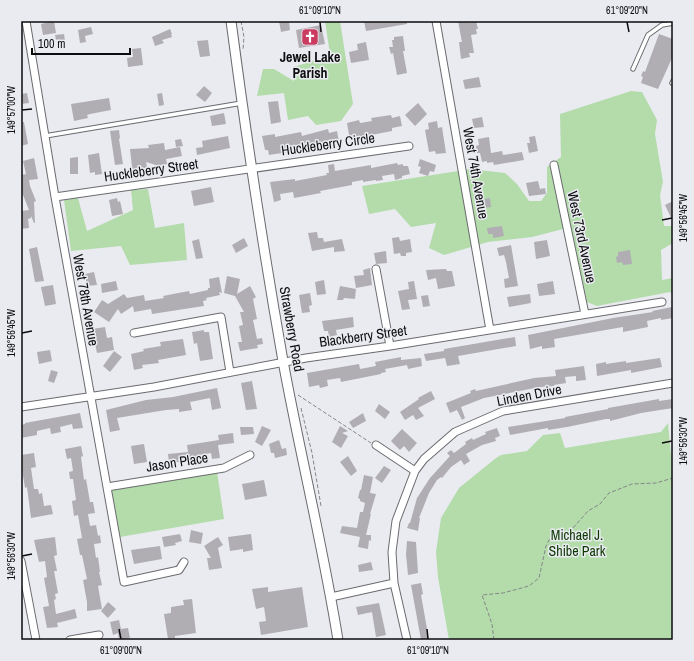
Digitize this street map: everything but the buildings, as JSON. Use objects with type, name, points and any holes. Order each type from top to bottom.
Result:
[{"type":"street","name":"West 78th Avenue","points":[[26,21],[44,136],[124,582],[179,570],[184,562]]},
{"type":"street","name":"Strawberry Road","points":[[231,21],[251,168],[283,362],[331,597],[338,640]]},
{"type":"street","name":"West 74th Avenue","points":[[436,21],[490,330]]},
{"type":"street","name":"Huckleberry Circle","points":[[251,168],[409,146]]},
{"type":"street","name":"West 73rd Avenue","points":[[554,165],[585,314]]},
{"type":"street","name":"Huckleberry Street","points":[[55,197],[251,168]]},
{"type":"street","points":[[376,269],[390,346]]},
{"type":"street","name":"Blackberry Street","points":[[21,407],[154,387],[283,362],[662,302]]},
{"type":"street","points":[[134,333],[221,317],[230,372]]},
{"type":"street","name":"Linden Drive","points":[[406,640],[394,583],[392,552],[396,521],[415,471],[424,459],[455,432],[503,411],[673,383]]},
{"type":"street","points":[[376,445],[415,471]]},
{"type":"street","name":"Jason Place","points":[[106,487],[224,468],[250,455]]},
{"type":"street","points":[[21,561],[36,640]]},
{"type":"street","points":[[331,597],[394,583]]},
{"type":"street","points":[[70,640],[99,635]]},
{"type":"lane","points":[[633,70],[648,35],[662,25],[673,23]]},
{"type":"lane","points":[[44,136],[242,103]]},
{"type":"path","points":[[241,21],[244,37],[243,53]]},
{"type":"path","points":[[282,306],[285,325]]},
{"type":"path","points":[[297,394],[364,439],[376,445]]},
{"type":"path","points":[[299,402],[312,454],[321,506]]},
{"type":"path","points":[[494,640],[492,624],[482,595],[503,593],[529,586],[539,578],[546,546],[549,540],[573,528],[588,512],[600,504],[609,493],[632,484],[656,483],[673,478]]},
{"type":"green space","points":[[325,21],[340,21],[353,104],[341,121],[316,125],[308,116],[288,120],[284,93],[257,96],[263,69],[274,69],[294,81],[293,67],[326,57],[330,54]]},
{"type":"green space","points":[[631,91],[642,92],[657,120],[655,134],[663,182],[660,195],[664,226],[673,226],[673,243],[661,250],[662,280],[673,278],[673,294],[670,292],[597,306],[587,302],[572,231],[563,229],[532,237],[488,242],[444,255],[429,248],[436,223],[411,227],[395,209],[369,214],[362,186],[471,169],[505,173],[517,184],[529,201],[541,201],[547,193],[547,167],[561,157],[560,114]]},
{"type":"green space","points":[[148,189],[155,228],[184,223],[187,260],[130,265],[121,246],[71,251],[64,200],[78,198],[87,231],[133,210],[131,190]]},
{"type":"green space","name":"Michael J. Shibe Park","points":[[668,423],[671,455],[673,456],[673,640],[449,640],[438,577],[436,552],[441,518],[459,488],[496,458],[501,455],[527,451],[543,435],[560,433],[565,448],[661,432]]},
{"type":"green space","points":[[217,471],[224,519],[120,537],[111,489]]},
{"type":"place","name":"Jewel Lake Parish","points":[[310,37]]}]
